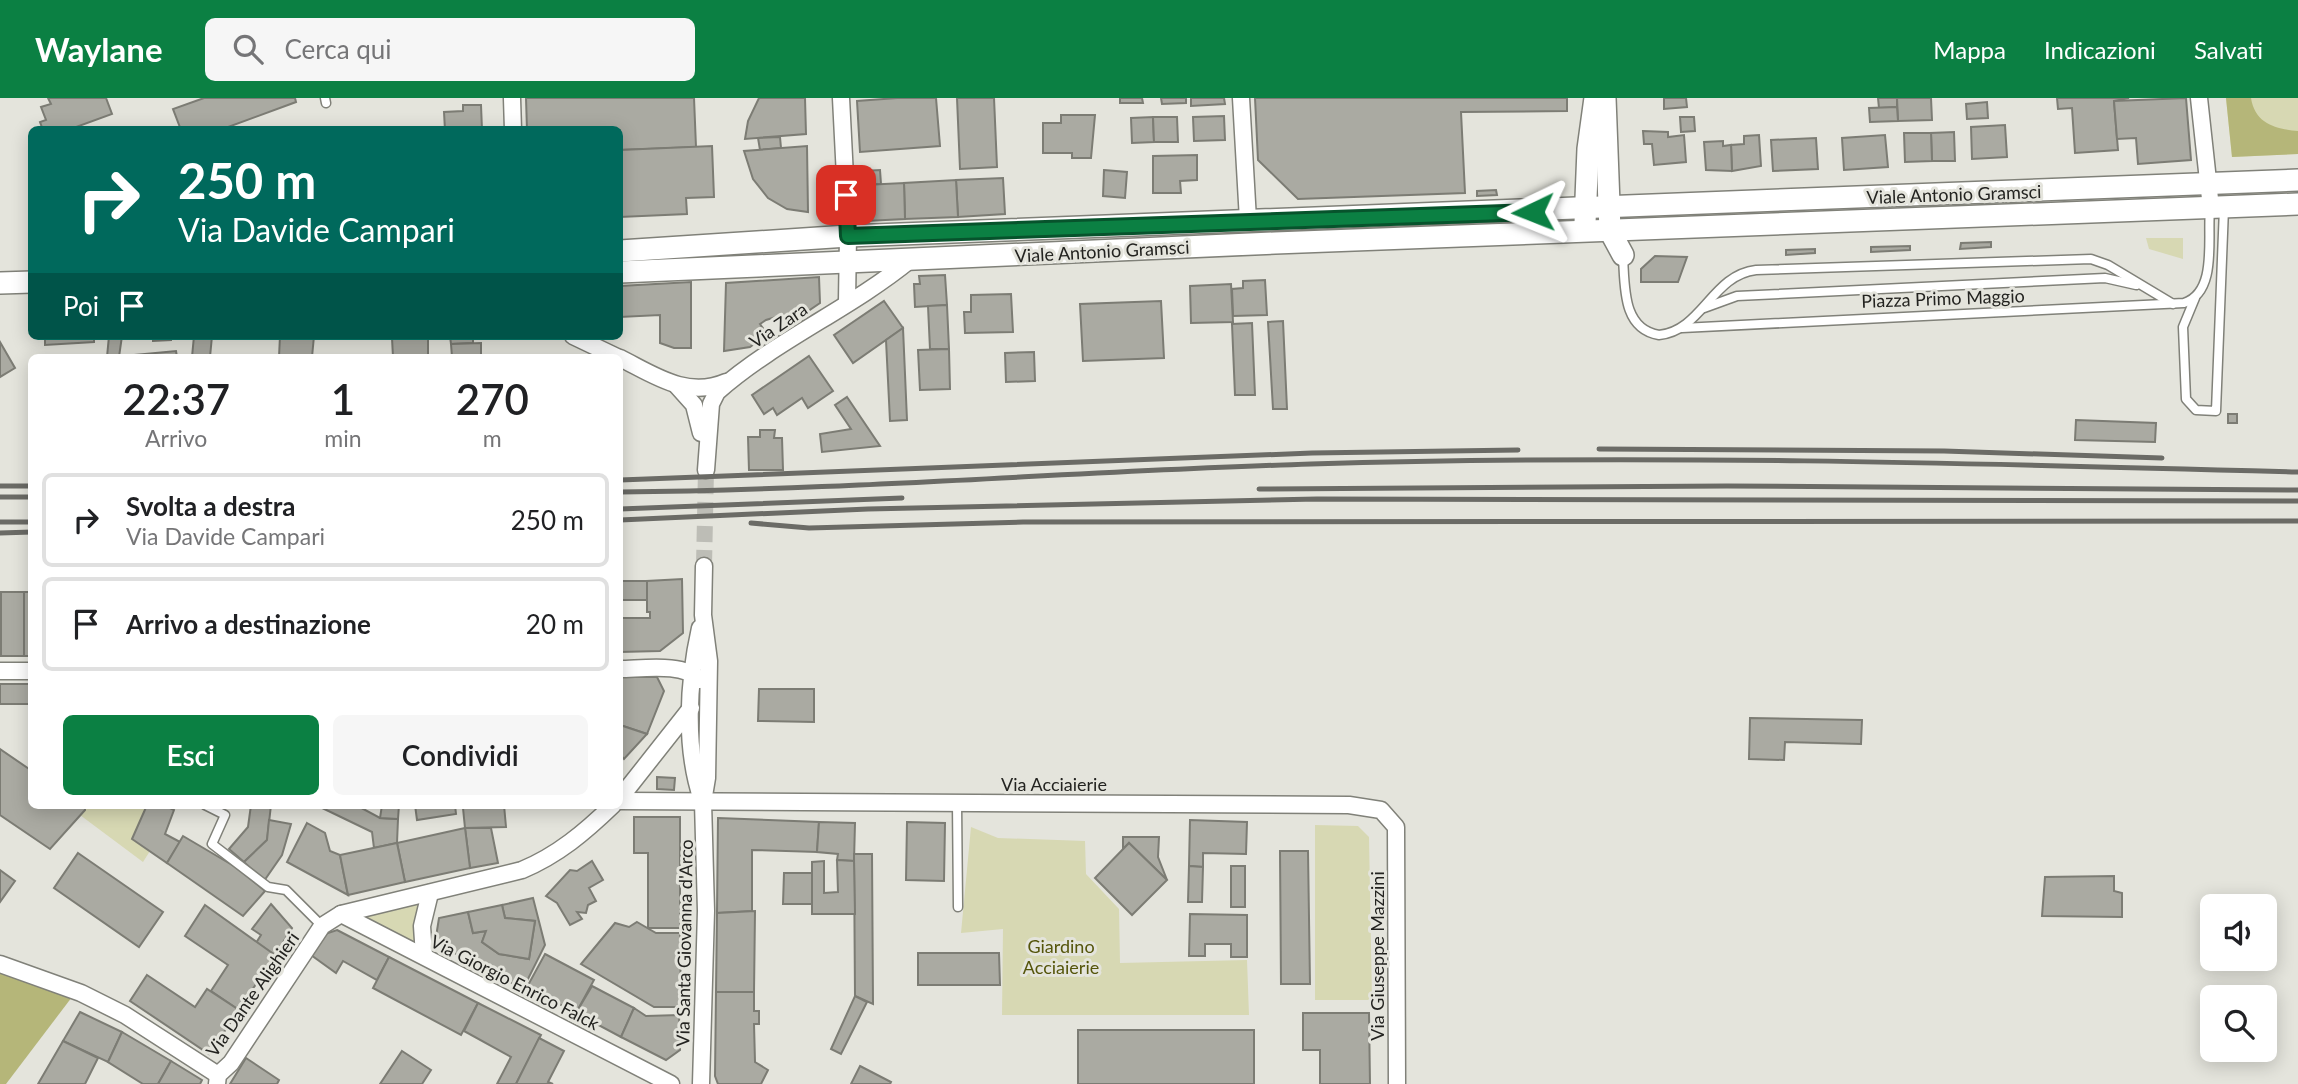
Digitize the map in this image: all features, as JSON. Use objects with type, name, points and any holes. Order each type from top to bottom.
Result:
[{"type":"main road","points":[[1585,232],[1589,136],[1595,98]]},
{"type":"main road","points":[[1605,98],[1610,231],[1623,255]]},
{"type":"main road","name":"Viale Antonio Gramsci","points":[[623,251],[848,236],[1585,210],[2298,180]]},
{"type":"main road","name":"Viale Antonio Gramsci","points":[[623,272],[2298,204]]},
{"type":"main road","points":[[1623,255],[1625,238],[1642,230]]},
{"type":"main road","points":[[0,283],[28,282]]},
{"type":"street","points":[[513,98],[513,126]]},
{"type":"street","points":[[841,98],[849,262],[847,302]]},
{"type":"street","points":[[1241,98],[1248,220]]},
{"type":"street","points":[[2199,98],[2208,183],[2217,208]]},
{"type":"street","name":"Via Zara","points":[[731,380],[847,302],[888,278],[910,260]]},
{"type":"street","points":[[581,340],[610,354]]},
{"type":"street","points":[[623,360],[677,386],[709,389],[731,380]]},
{"type":"street","points":[[706,470],[711,404],[717,392],[731,380]]},
{"type":"street","points":[[677,386],[695,405],[706,449]]},
{"type":"street","points":[[703,802],[709,731],[709,662],[703,615],[704,566]]},
{"type":"street","points":[[703,615],[692,673],[691,708],[693,765],[703,802]]},
{"type":"street","points":[[623,669],[692,673],[702,685],[700,719],[709,731]]},
{"type":"street","points":[[0,671],[28,671]]},
{"type":"street","points":[[623,796],[691,708]]},
{"type":"street","name":"Via Acciaierie","points":[[623,800],[1365,805],[1381,810],[1396,827]]},
{"type":"street","name":"Via Santa Giovanna d'Arco","points":[[701,1084],[706,911],[703,802]]},
{"type":"street","name":"Via Dante Alighieri","points":[[217,1079],[231,1063],[322,926],[341,914],[522,870],[544,861],[584,833],[609,809]]},
{"type":"street","name":"Via Giuseppe Mazzini","points":[[1396,827],[1397,1084]]},
{"type":"street","points":[[424,956],[422,926],[430,893]]},
{"type":"street","name":"Via Giorgio Enrico Falck","points":[[341,914],[671,1084]]},
{"type":"street","points":[[0,964],[81,993],[125,1015],[217,1079]]},
{"type":"lane","points":[[2217,208],[2216,411],[2196,410],[2186,398],[2183,327],[2208,267],[2217,208]]},
{"type":"lane","name":"Piazza Primo Maggio","points":[[1623,255],[1626,304],[1635,321],[1655,334],[1679,328],[1775,321],[2173,304]]},
{"type":"lane","name":"Piazza Primo Maggio","points":[[1679,328],[1729,279],[1743,272],[1756,270],[2085,259],[2103,262],[2173,304]]},
{"type":"lane","name":"Piazza Primo Maggio","points":[[1698,311],[1737,296],[2105,278],[2142,287]]},
{"type":"lane","points":[[2173,304],[2187,302],[2197,295]]},
{"type":"lane","points":[[957,803],[958,907]]},
{"type":"lane","name":"Via Dante Alighieri","points":[[213,809],[225,815],[212,844],[268,887],[286,890],[322,926]]},
{"type":"green space","points":[[2226,98],[2298,98],[2298,154],[2232,157]]},
{"type":"green space","points":[[2226,98],[2251,98],[2257,114],[2268,124],[2298,131],[2298,154],[2232,157]]},
{"type":"green space","points":[[2146,238],[2183,238],[2183,259],[2149,249]]},
{"type":"green space","points":[[85,809],[145,809],[132,839],[150,851],[143,862],[80,815]]},
{"type":"green space","points":[[1315,825],[1358,826],[1369,837],[1372,1000],[1315,1000]]},
{"type":"green space","name":"Giardino Acciaierie","points":[[971,827],[998,838],[1085,841],[1086,874],[1119,909],[1120,963],[1247,960],[1249,1015],[1002,1015],[1003,929],[961,933]]},
{"type":"green space","points":[[421,902],[416,947],[357,916]]},
{"type":"green space","points":[[0,973],[72,997],[6,1084],[0,1084]]},
{"type":"building","points":[[48,98],[106,98],[112,114],[79,126],[42,126],[40,122],[46,120],[41,107],[51,104]]},
{"type":"building","points":[[204,98],[295,98],[296,102],[231,126],[179,126],[173,109]]},
{"type":"building","points":[[526,98],[694,98],[696,147],[623,150],[623,126],[527,126]]},
{"type":"building","points":[[759,98],[805,98],[806,134],[745,139],[748,121]]},
{"type":"building","points":[[936,98],[940,146],[860,152],[857,101]]},
{"type":"building","points":[[957,98],[994,98],[997,167],[960,169]]},
{"type":"building","points":[[1120,98],[1142,98],[1143,103],[1120,103]]},
{"type":"building","points":[[1161,98],[1186,98],[1186,103],[1162,104]]},
{"type":"building","points":[[1191,98],[1224,98],[1225,104],[1191,106]]},
{"type":"building","points":[[1255,98],[1567,98],[1567,111],[1461,112],[1465,193],[1298,199],[1258,160]]},
{"type":"building","points":[[1664,98],[1686,98],[1687,107],[1664,109]]},
{"type":"building","points":[[1878,98],[1897,98],[1897,107],[1879,108]]},
{"type":"building","points":[[1897,98],[1931,98],[1932,120],[1898,121]]},
{"type":"building","points":[[2057,98],[2129,98],[2114,101],[2118,150],[2075,153],[2072,108],[2058,109]]},
{"type":"building","points":[[2186,98],[2191,160],[2138,164],[2136,138],[2117,139],[2114,101]]},
{"type":"building","points":[[1987,102],[1988,118],[1967,119],[1966,104]]},
{"type":"building","points":[[463,105],[481,105],[482,126],[445,126],[444,112],[463,111]]},
{"type":"building","points":[[1897,107],[1898,121],[1870,122],[1869,108]]},
{"type":"building","points":[[1061,115],[1095,115],[1091,158],[1072,158],[1072,153],[1043,153],[1043,123],[1061,123]]},
{"type":"building","points":[[1224,116],[1225,140],[1194,141],[1193,117]]},
{"type":"building","points":[[1153,117],[1154,142],[1132,143],[1131,118]]},
{"type":"building","points":[[1153,117],[1177,117],[1178,142],[1154,142]]},
{"type":"building","points":[[1680,117],[1694,117],[1695,131],[1681,132]]},
{"type":"building","points":[[2005,125],[2007,157],[1972,159],[1971,127]]},
{"type":"building","points":[[1643,131],[1668,132],[1668,137],[1684,135],[1686,162],[1654,165],[1652,144],[1644,144]]},
{"type":"building","points":[[1954,132],[1955,161],[1932,161],[1931,133]]},
{"type":"building","points":[[1904,133],[1931,133],[1932,161],[1905,162]]},
{"type":"building","points":[[1759,135],[1761,166],[1732,171],[1731,145],[1744,144],[1744,136]]},
{"type":"building","points":[[1885,135],[1888,167],[1844,170],[1842,138]]},
{"type":"building","points":[[780,137],[781,148],[760,150],[758,138]]},
{"type":"building","points":[[1816,138],[1818,169],[1773,171],[1771,140]]},
{"type":"building","points":[[1723,141],[1723,146],[1731,145],[1732,171],[1706,170],[1704,142]]},
{"type":"building","points":[[712,146],[714,197],[686,198],[687,214],[623,217],[623,150]]},
{"type":"building","points":[[807,146],[808,212],[787,209],[768,198],[753,179],[744,151]]},
{"type":"building","points":[[1197,155],[1197,180],[1180,181],[1181,193],[1153,193],[1153,156]]},
{"type":"building","points":[[880,170],[881,184],[864,185],[863,171]]},
{"type":"building","points":[[1104,170],[1127,172],[1125,198],[1103,196]]},
{"type":"building","points":[[1003,178],[1005,214],[958,217],[956,180]]},
{"type":"building","points":[[956,180],[958,217],[905,219],[904,183]]},
{"type":"building","points":[[904,183],[905,219],[866,221],[864,185]]},
{"type":"building","points":[[1496,190],[1497,195],[1477,196],[1477,191]]},
{"type":"building","points":[[1991,242],[1991,247],[1960,249],[1961,243]]},
{"type":"building","points":[[1910,246],[1910,250],[1871,252],[1871,247]]},
{"type":"building","points":[[1815,249],[1815,253],[1786,255],[1786,250]]},
{"type":"building","points":[[1655,256],[1687,257],[1678,282],[1641,282],[1641,269]]},
{"type":"building","points":[[945,275],[947,305],[915,307],[914,284],[920,284],[919,276]]},
{"type":"building","points":[[819,277],[820,303],[789,324],[783,315],[766,320],[760,324],[767,334],[750,347],[724,351],[726,283]]},
{"type":"building","points":[[1265,280],[1267,315],[1233,316],[1232,289],[1243,288],[1243,281]]},
{"type":"building","points":[[691,282],[691,348],[674,348],[660,343],[660,315],[623,317],[623,286]]},
{"type":"building","points":[[1231,284],[1233,322],[1191,323],[1190,286]]},
{"type":"building","points":[[1011,294],[1013,332],[965,333],[964,312],[971,312],[971,295]]},
{"type":"building","points":[[884,301],[903,328],[853,363],[834,335]]},
{"type":"building","points":[[1161,301],[1164,358],[1083,361],[1080,304]]},
{"type":"building","points":[[947,305],[949,349],[930,349],[928,306]]},
{"type":"building","points":[[1283,321],[1287,409],[1273,409],[1268,322]]},
{"type":"building","points":[[1252,323],[1255,395],[1235,395],[1232,324]]},
{"type":"building","points":[[903,328],[907,420],[890,421],[886,340]]},
{"type":"building","points":[[45,340],[94,340],[94,342],[45,345]]},
{"type":"building","points":[[109,340],[121,340],[119,354],[107,354]]},
{"type":"building","points":[[194,340],[212,340],[210,354],[192,354]]},
{"type":"building","points":[[280,340],[314,340],[312,354],[279,354]]},
{"type":"building","points":[[392,340],[428,340],[428,354],[393,354]]},
{"type":"building","points":[[450,340],[473,340],[473,343],[451,344]]},
{"type":"building","points":[[0,342],[15,368],[0,377]]},
{"type":"building","points":[[481,343],[481,354],[452,354],[451,344]]},
{"type":"building","points":[[949,349],[950,389],[920,390],[918,350]]},
{"type":"building","points":[[176,351],[176,354],[145,354]]},
{"type":"building","points":[[1034,352],[1035,381],[1006,382],[1005,353]]},
{"type":"building","points":[[809,356],[833,391],[808,408],[802,398],[777,415],[773,408],[764,414],[752,395]]},
{"type":"building","points":[[847,397],[880,446],[822,452],[820,434],[851,429],[835,405]]},
{"type":"building","points":[[2228,414],[2237,414],[2237,423],[2228,423]]},
{"type":"building","points":[[2076,420],[2156,423],[2155,442],[2075,440]]},
{"type":"building","points":[[760,430],[775,430],[774,438],[782,438],[783,470],[749,470],[748,437],[760,437]]},
{"type":"building","points":[[682,579],[683,633],[660,651],[623,652],[623,618],[650,618],[650,612],[647,612],[647,581]]},
{"type":"building","points":[[623,581],[647,581],[647,600],[623,600]]},
{"type":"building","points":[[1,592],[24,592],[24,656],[1,656]]},
{"type":"building","points":[[24,592],[28,592],[28,656],[24,656]]},
{"type":"building","points":[[623,677],[657,677],[664,691],[647,734],[623,726]]},
{"type":"building","points":[[0,684],[28,684],[28,704],[0,704]]},
{"type":"building","points":[[759,689],[814,689],[814,722],[758,721]]},
{"type":"building","points":[[1750,718],[1862,720],[1861,744],[1785,742],[1784,760],[1749,759]]},
{"type":"building","points":[[623,726],[647,734],[624,759]]},
{"type":"building","points":[[0,749],[28,768],[28,809],[85,809],[50,849],[0,815]]},
{"type":"building","points":[[657,777],[675,778],[674,790],[657,789]]},
{"type":"building","points":[[145,809],[174,810],[165,834],[180,842],[167,863],[132,839]]},
{"type":"building","points":[[250,809],[271,809],[267,840],[244,862],[229,849],[248,827]]},
{"type":"building","points":[[324,809],[363,809],[380,818],[398,819],[397,843],[374,848],[372,832]]},
{"type":"building","points":[[381,809],[399,809],[398,819],[380,818]]},
{"type":"building","points":[[416,809],[455,809],[456,814],[417,820]]},
{"type":"building","points":[[463,809],[504,809],[506,827],[465,828]]},
{"type":"building","points":[[634,817],[680,817],[680,928],[648,928],[648,853],[634,853]]},
{"type":"building","points":[[718,818],[819,822],[817,852],[752,850],[752,911],[717,913]]},
{"type":"building","points":[[269,820],[291,824],[282,855],[264,881],[244,862],[267,840]]},
{"type":"building","points":[[1190,820],[1247,822],[1246,854],[1203,853],[1203,867],[1189,866]]},
{"type":"building","points":[[819,822],[855,823],[854,861],[837,860],[838,854],[817,852]]},
{"type":"building","points":[[907,822],[945,823],[944,881],[906,880]]},
{"type":"building","points":[[307,823],[325,833],[330,851],[340,855],[348,895],[287,862]]},
{"type":"building","points":[[465,828],[491,828],[498,863],[470,868]]},
{"type":"building","points":[[465,828],[470,868],[405,882],[397,843]]},
{"type":"building","points":[[183,836],[239,869],[265,891],[243,916],[167,863]]},
{"type":"building","points":[[1123,837],[1159,837],[1158,857],[1167,880],[1129,843],[1123,849]]},
{"type":"building","points":[[397,843],[405,882],[348,895],[340,855]]},
{"type":"building","points":[[1129,843],[1167,880],[1132,915],[1095,878]]},
{"type":"building","points":[[1280,851],[1308,851],[1310,984],[1281,984]]},
{"type":"building","points":[[78,853],[163,912],[139,947],[54,888]]},
{"type":"building","points":[[854,854],[872,854],[873,1004],[855,996]]},
{"type":"building","points":[[837,860],[854,861],[855,914],[812,914],[812,862],[824,861],[824,893],[838,892]]},
{"type":"building","points":[[592,861],[603,880],[589,888],[596,901],[588,905],[586,913],[577,912],[582,919],[570,925],[557,903],[546,896],[570,870],[577,871]]},
{"type":"building","points":[[1189,866],[1203,867],[1202,902],[1188,902]]},
{"type":"building","points":[[1231,866],[1245,866],[1245,907],[1231,907]]},
{"type":"building","points":[[0,870],[15,881],[0,902]]},
{"type":"building","points":[[784,873],[812,873],[812,904],[783,904]]},
{"type":"building","points":[[2114,876],[2114,891],[2122,893],[2122,917],[2042,916],[2045,877]]},
{"type":"building","points":[[533,898],[545,945],[523,989],[435,943],[439,918],[468,912],[473,933],[486,931],[482,942],[499,954],[529,959],[535,921],[505,918],[502,905]]},
{"type":"building","points":[[271,904],[292,928],[275,955],[256,943],[261,935],[252,929]]},
{"type":"building","points":[[205,905],[275,955],[239,1010],[211,991],[228,965],[185,936]]},
{"type":"building","points":[[502,905],[505,918],[535,921],[529,959],[499,954],[482,942],[486,931],[473,933],[468,912]]},
{"type":"building","points":[[755,911],[754,992],[716,992],[717,913]]},
{"type":"building","points":[[1190,914],[1247,915],[1247,957],[1231,957],[1231,944],[1205,944],[1205,956],[1189,956]]},
{"type":"building","points":[[637,922],[656,933],[680,933],[681,1007],[654,1007],[581,964],[615,923],[629,927]]},
{"type":"building","points":[[337,930],[389,957],[377,980],[343,961],[336,973],[311,955],[325,934]]},
{"type":"building","points":[[918,953],[999,953],[1000,985],[918,985]]},
{"type":"building","points":[[545,954],[594,980],[576,1013],[527,987]]},
{"type":"building","points":[[389,957],[478,1003],[461,1035],[373,988]]},
{"type":"building","points":[[147,975],[195,1007],[207,989],[239,1010],[209,1054],[130,1001]]},
{"type":"building","points":[[592,986],[634,1008],[621,1037],[576,1013]]},
{"type":"building","points":[[716,992],[754,992],[754,1011],[759,1011],[759,1024],[754,1024],[755,1062],[768,1070],[761,1084],[718,1084],[715,1076]]},
{"type":"building","points":[[855,996],[867,1002],[841,1054],[831,1049]]},
{"type":"building","points":[[478,1003],[541,1035],[516,1084],[497,1084],[511,1057],[464,1031]]},
{"type":"building","points":[[634,1008],[646,1016],[679,1015],[680,1050],[666,1060],[621,1037]]},
{"type":"building","points":[[80,1012],[122,1032],[108,1062],[63,1041]]},
{"type":"building","points":[[1303,1013],[1369,1013],[1370,1084],[1320,1084],[1320,1050],[1303,1050]]},
{"type":"building","points":[[1078,1030],[1254,1030],[1254,1084],[1078,1084]]},
{"type":"building","points":[[122,1032],[171,1061],[158,1084],[143,1084],[108,1062]]},
{"type":"building","points":[[539,1038],[564,1051],[548,1082],[553,1084],[516,1084]]},
{"type":"building","points":[[63,1041],[98,1058],[85,1084],[38,1084]]},
{"type":"building","points":[[402,1051],[431,1070],[422,1084],[380,1084]]},
{"type":"building","points":[[246,1058],[279,1080],[277,1084],[230,1084]]},
{"type":"building","points":[[171,1061],[202,1080],[200,1084],[158,1084]]},
{"type":"building","points":[[860,1066],[891,1082],[890,1084],[851,1084]]},
{"type":"tunnel","points":[[704,566],[706,470]]},
{"type":"railway","points":[[1599,449],[1944,451],[2162,458]]},
{"type":"railway","points":[[623,480],[1312,453],[1518,450]]},
{"type":"railway","points":[[623,492],[793,488],[1224,467],[1434,461],[1804,461],[2298,472]]},
{"type":"railway","points":[[0,486],[28,486]]},
{"type":"railway","points":[[1259,489],[1727,486],[2298,490]]},
{"type":"railway","points":[[0,497],[28,497]]},
{"type":"railway","points":[[623,509],[902,498]]},
{"type":"railway","points":[[623,520],[868,509],[1317,499],[2298,501]]},
{"type":"railway","points":[[751,523],[809,528],[1023,522],[2298,521]]},
{"type":"railway","points":[[0,522],[28,522]]},
{"type":"railway","points":[[0,533],[28,532]]},
{"type":"route","points":[[846,195],[848,236],[1533,212]]}]
